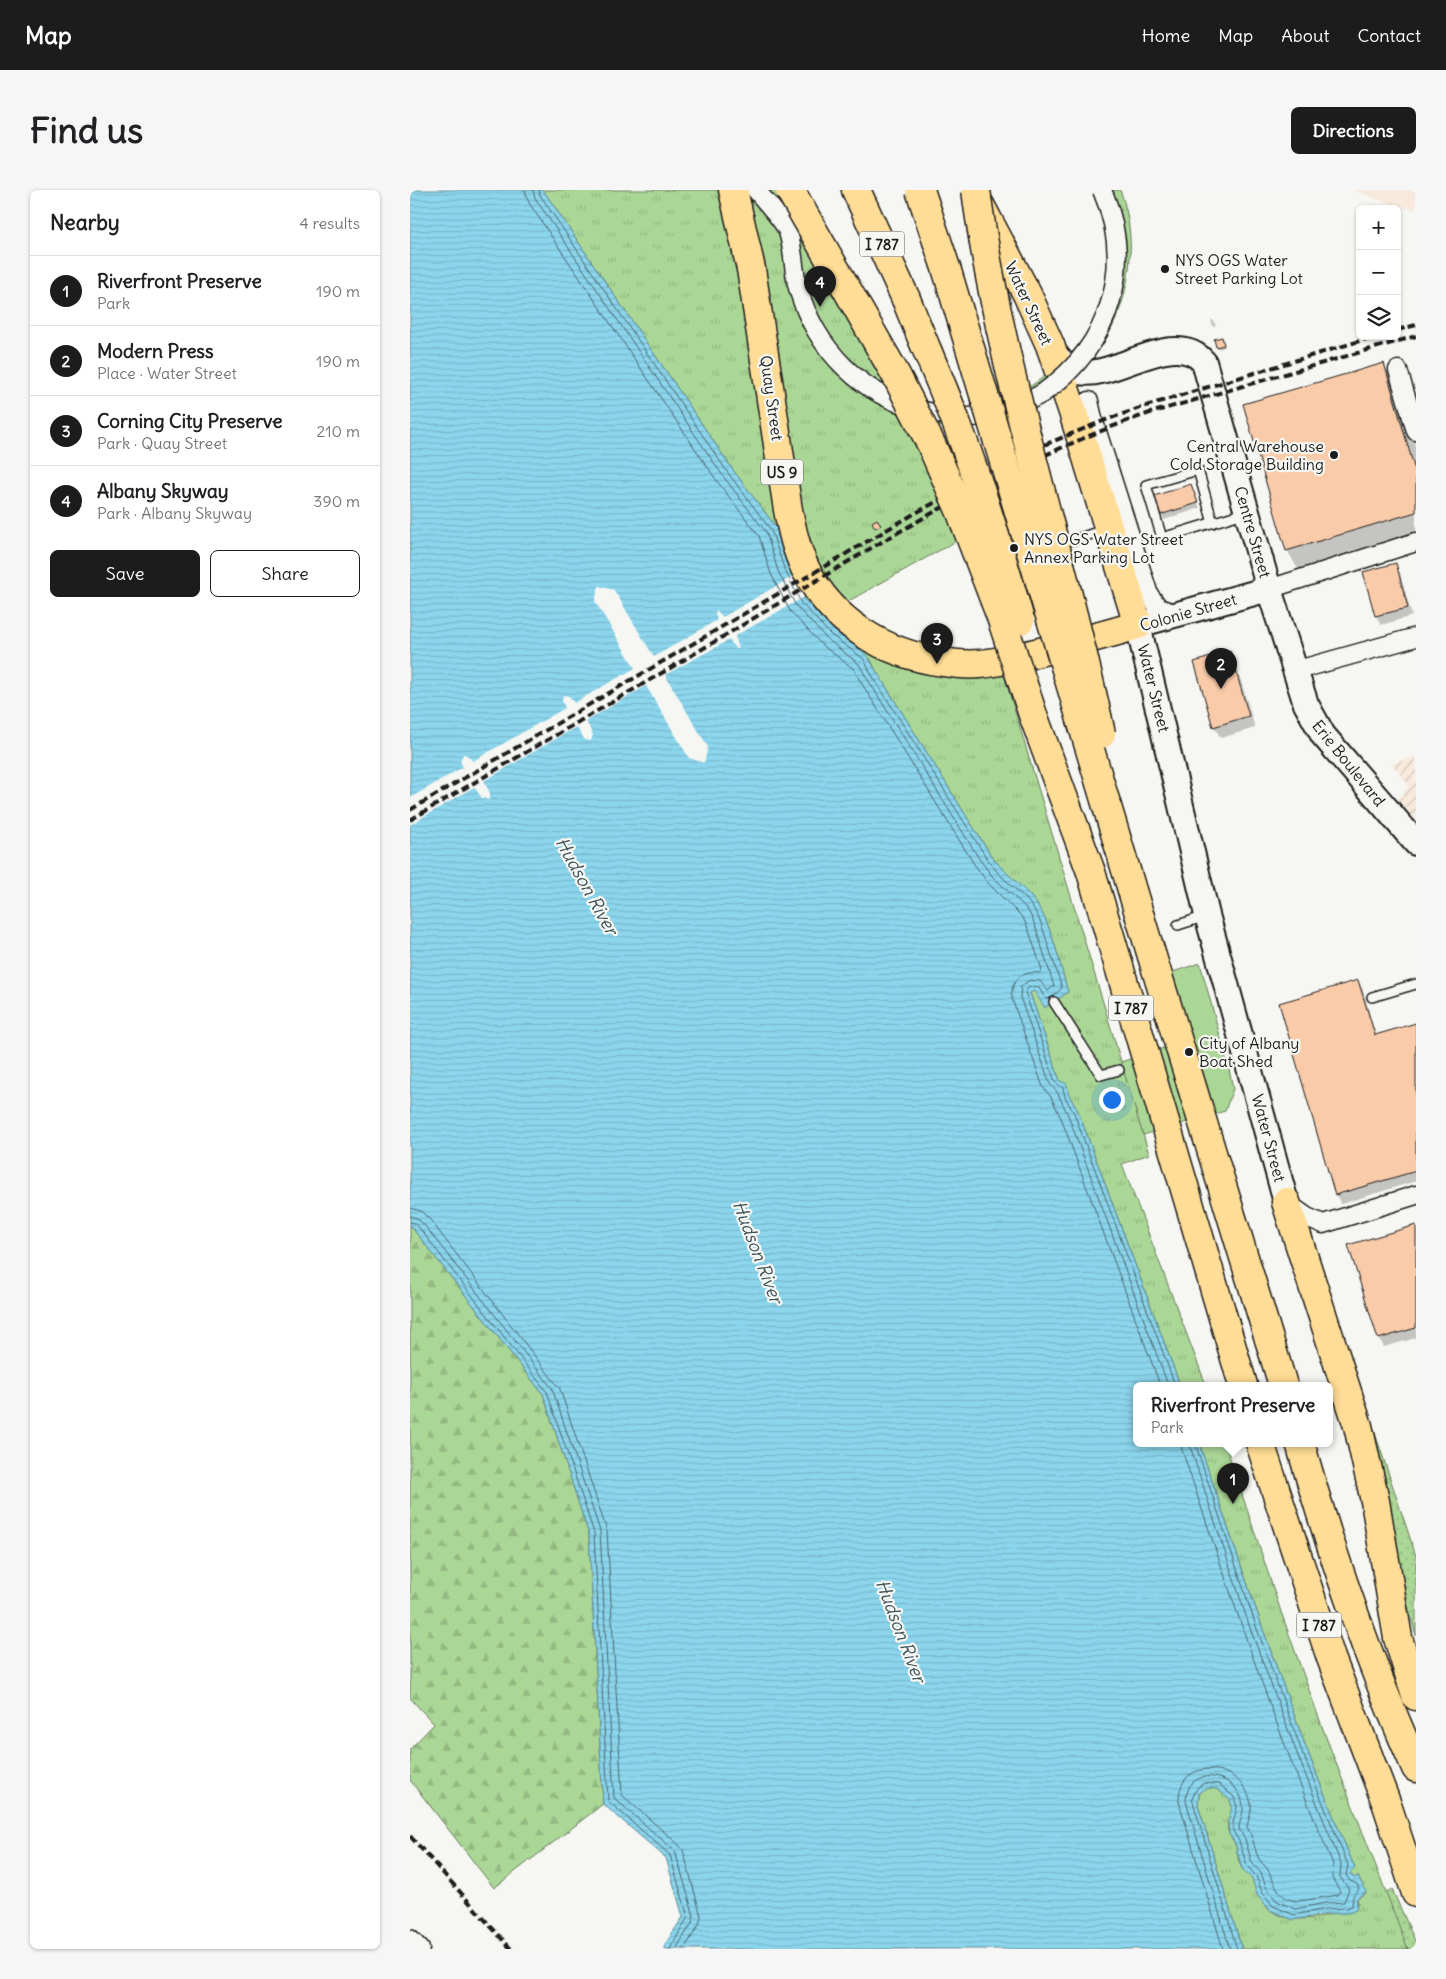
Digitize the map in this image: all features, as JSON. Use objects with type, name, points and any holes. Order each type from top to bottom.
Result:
[{"type":"main road","name":"Quay Street","points":[[734,190],[751,269],[788,510],[795,543],[804,567],[815,586],[833,609],[854,628],[868,637],[907,655],[956,664]]},
{"type":"main road","points":[[790,190],[896,376],[931,444],[960,510],[1001,617],[1032,712],[1091,872]]},
{"type":"main road","name":"I 787","points":[[856,190],[906,299],[946,396],[970,462],[1035,669],[1091,872],[1242,1382]]},
{"type":"main road","name":"I 787","points":[[920,190],[947,270],[1140,917],[1282,1382]]},
{"type":"main road","name":"Water Street","points":[[972,190],[1027,294],[1050,345],[1138,625]]},
{"type":"main road","points":[[976,190],[994,304],[1012,384],[1090,678],[1140,917]]},
{"type":"main road","name":"Colonie Street","points":[[956,664],[978,665],[999,662],[1138,625]]},
{"type":"main road","points":[[1286,1202],[1358,1426],[1375,1502],[1398,1638],[1416,1696]]},
{"type":"main road","name":"I 787","points":[[1261,1447],[1331,1658],[1387,1805],[1416,1859]]},
{"type":"main road","name":"I 787","points":[[1301,1447],[1315,1496],[1363,1637],[1391,1712],[1416,1768]]},
{"type":"main road","points":[[1387,1805],[1416,1893]]},
{"type":"street","points":[[756,190],[788,230],[798,288],[818,332],[840,364],[866,386],[884,398],[934,414],[966,417],[983,417],[1007,411],[1043,393],[1064,377],[1089,347],[1102,324],[1113,294],[1118,260],[1113,221],[1102,190]]},
{"type":"street","name":"Centre Street","points":[[1050,345],[1055,355],[1066,366],[1077,372],[1090,373],[1152,354],[1175,350],[1191,352],[1200,358],[1205,364],[1269,589]]},
{"type":"street","points":[[1398,370],[1416,431]]},
{"type":"street","points":[[1089,401],[1149,595],[1159,608],[1176,614]]},
{"type":"street","name":"Colonie Street","points":[[1138,625],[1269,589],[1416,542]]},
{"type":"street","name":"Erie Boulevard","points":[[1269,589],[1306,704],[1323,735],[1416,843]]},
{"type":"street","name":"Water Street","points":[[1138,625],[1208,915],[1286,1202]]},
{"type":"street","points":[[1294,671],[1416,637]]},
{"type":"street","points":[[1286,1202],[1307,1217],[1322,1224],[1416,1195]]},
{"type":"lane","points":[[1213,523],[1198,470],[1146,484],[1162,538],[1213,523],[1248,512]]},
{"type":"lane","points":[[1074,540],[1108,528]]},
{"type":"lane","points":[[1178,925],[1208,915]]},
{"type":"lane","points":[[1372,997],[1416,984]]},
{"type":"lane","points":[[1054,1002],[1101,1075],[1119,1070]]},
{"type":"shaded area","points":[[1351,190],[1416,190],[1416,210]]},
{"type":"shaded area","points":[[1416,756],[1416,827],[1394,801],[1410,787],[1392,764]]},
{"type":"green space","points":[[543,190],[781,190],[925,403],[943,407],[972,409],[1000,404],[1037,382],[1068,356],[1085,336],[1098,313],[1103,299],[1111,253],[1108,231],[1098,190],[1120,190],[1130,233],[1128,278],[1115,322],[1105,341],[1082,370],[1060,388],[1014,416],[991,424],[911,426],[960,539],[845,603],[863,622],[933,650],[997,652],[1149,1154],[1122,1164],[1205,1382],[1179,1382],[1078,1111],[1060,1081],[1030,993],[1034,990],[1054,1002],[1068,992],[1045,918],[1032,898],[990,854],[871,660],[835,631],[805,600],[788,566],[776,527],[733,470]]},
{"type":"green space","name":"City of Albany Boat Shed","points":[[1200,963],[1233,1089],[1225,1111],[1143,1135],[1121,1062],[1185,1041],[1164,975]]},
{"type":"green space","points":[[410,1225],[543,1394],[589,1535],[603,1804],[494,1888],[410,1780],[410,1749],[434,1724],[410,1698]]},
{"type":"green space","points":[[1314,1250],[1416,1556],[1416,1636],[1397,1566],[1384,1474]]},
{"type":"green space","points":[[1200,1447],[1226,1447],[1281,1612],[1324,1732],[1408,1949],[1242,1949],[1198,1805],[1198,1796],[1205,1788],[1214,1788],[1227,1796],[1232,1809],[1228,1828],[1235,1844],[1241,1867],[1251,1878],[1263,1903],[1270,1910],[1291,1918],[1314,1918],[1358,1904],[1357,1898],[1366,1893],[1358,1876],[1354,1878],[1350,1873],[1355,1868],[1312,1763]]},
{"type":"green space","points":[[1392,1889],[1416,1943],[1416,1949],[1403,1949],[1384,1894]]},
{"type":"water","name":"Hudson River","points":[[410,190],[543,190],[733,470],[776,527],[788,566],[805,600],[835,631],[867,655],[990,854],[1027,892],[1045,918],[1068,992],[1045,1008],[1034,991],[1030,993],[1060,1081],[1067,1084],[1069,1095],[1078,1111],[1179,1382],[1133,1382],[1133,1447],[1200,1447],[1292,1710],[1355,1868],[1350,1873],[1354,1878],[1358,1876],[1366,1892],[1357,1898],[1356,1910],[1349,1913],[1327,1914],[1293,1920],[1270,1910],[1257,1895],[1252,1879],[1242,1869],[1235,1843],[1229,1834],[1228,1821],[1232,1807],[1230,1800],[1217,1789],[1209,1788],[1201,1791],[1199,1794],[1198,1805],[1242,1949],[665,1949],[665,1944],[683,1917],[666,1858],[603,1804],[589,1535],[543,1394],[410,1225]]},
{"type":"pier","points":[[795,575],[806,596],[735,636],[739,649],[736,649],[729,640],[665,675],[708,747],[704,763],[689,758],[646,686],[586,721],[593,735],[591,741],[585,740],[576,727],[484,781],[490,793],[489,800],[482,798],[474,787],[410,825],[410,798],[463,767],[460,761],[463,754],[473,761],[565,708],[562,701],[563,695],[569,696],[574,703],[635,668],[595,601],[599,586],[614,590],[654,657],[717,620],[716,610],[723,617]]},
{"type":"building","points":[[1222,337],[1224,345],[1216,347],[1214,339]]},
{"type":"building","name":"Central Warehouse Cold Storage Building","points":[[1384,363],[1416,474],[1416,512],[1286,551],[1243,404]]},
{"type":"building","points":[[1191,484],[1198,503],[1160,515],[1154,496]]},
{"type":"building","points":[[877,519],[881,525],[875,528],[872,522]]},
{"type":"building","points":[[1396,563],[1408,608],[1375,616],[1363,572]]},
{"type":"building","points":[[1230,651],[1249,716],[1213,727],[1194,662]]},
{"type":"building","points":[[1358,980],[1375,1035],[1416,1023],[1416,1171],[1335,1195],[1279,1003]]},
{"type":"building","points":[[1416,1225],[1416,1328],[1378,1339],[1348,1245]]},
{"type":"railway","points":[[1401,329],[1416,325]]},
{"type":"railway","points":[[410,820],[854,558],[998,478],[1098,432],[1150,413],[1416,336]]},
{"type":"railway","points":[[410,810],[912,515],[1029,451],[1108,419],[1149,405],[1363,340]]},
{"type":"railway","points":[[410,1836],[511,1949]]},
{"type":"place","name":"NYS OGS Water Street Parking Lot","points":[[1165,269]]},
{"type":"place","name":"Albany Skyway","points":[[820,307]]},
{"type":"place","name":"Central Warehouse Cold Storage Building","points":[[1334,455]]},
{"type":"place","name":"NYS OGS Water Street Annex Parking Lot","points":[[1014,548]]},
{"type":"place","name":"Corning City Preserve","points":[[937,664]]},
{"type":"place","name":"Modern Press","points":[[1221,689]]},
{"type":"place","name":"City of Albany Boat Shed","points":[[1189,1052]]},
{"type":"place","name":"Riverfront Preserve","points":[[1233,1504]]}]
